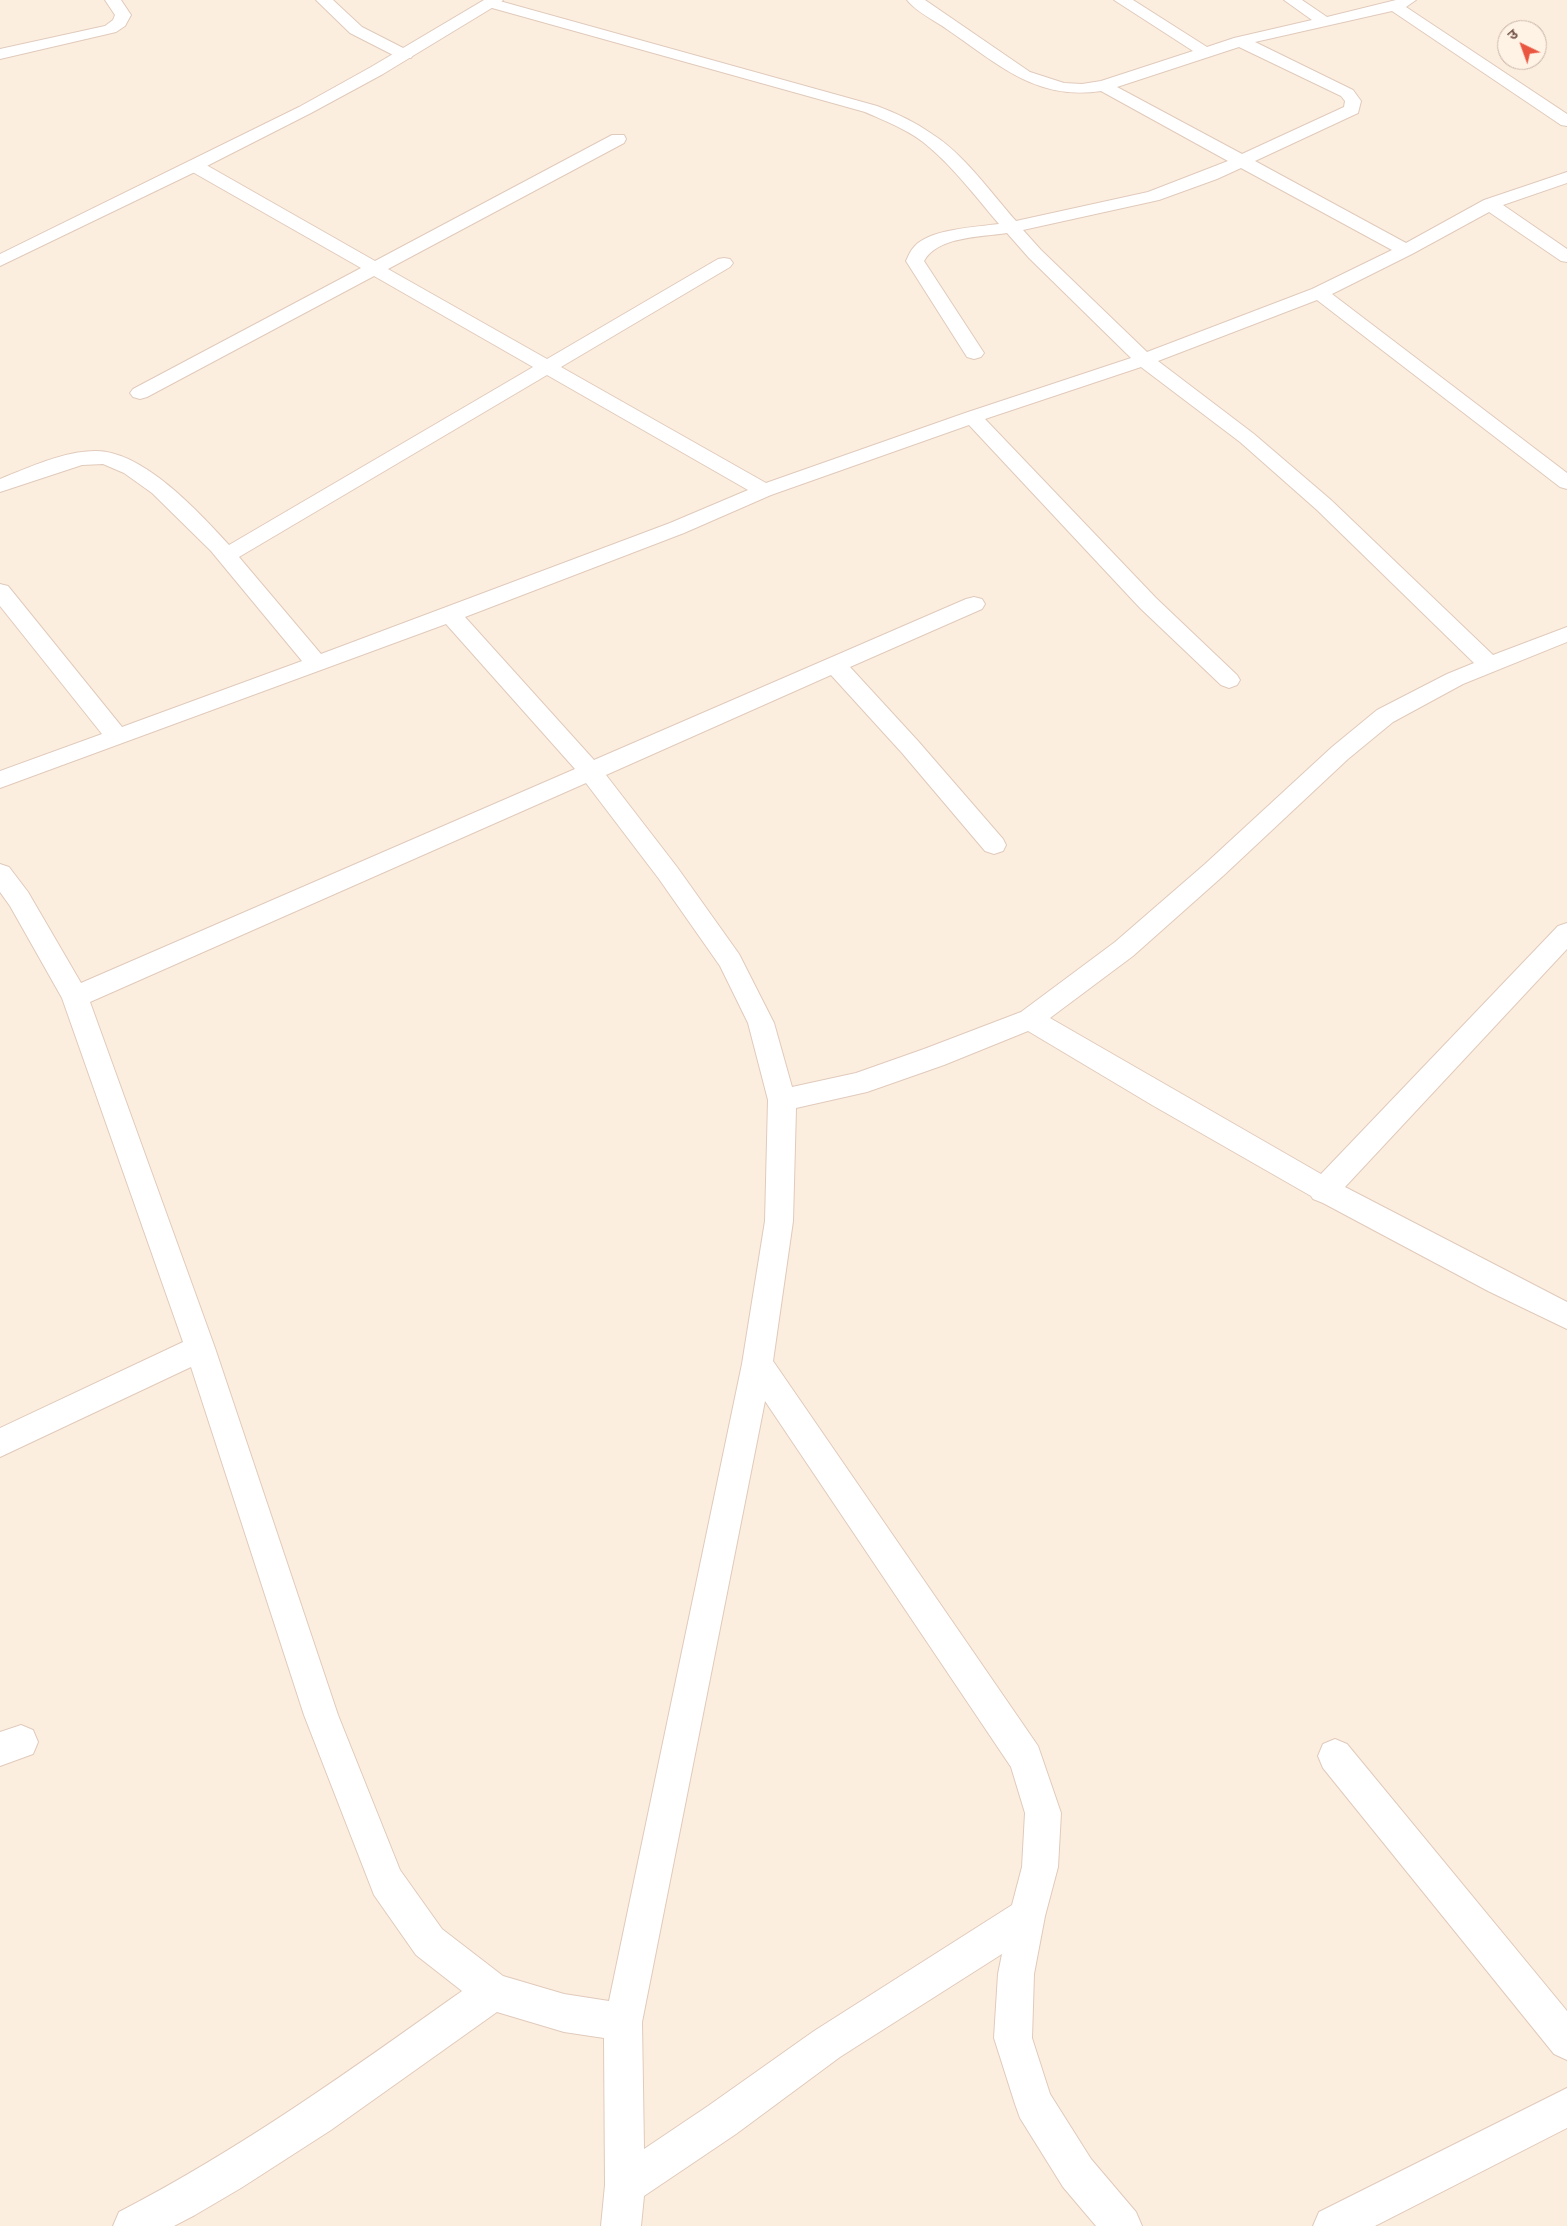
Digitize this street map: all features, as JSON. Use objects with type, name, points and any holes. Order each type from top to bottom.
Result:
[{"type":"street","points":[[0,54],[110,29],[120,22],[122,15],[113,0]]},
{"type":"street","points":[[324,0],[356,30],[405,55]]},
{"type":"street","points":[[915,0],[1024,75],[1062,88],[1082,89],[1103,86],[1240,41],[1402,3],[1567,122]]},
{"type":"street","points":[[1122,0],[1205,52]]},
{"type":"street","points":[[1292,0],[1325,22]]},
{"type":"street","points":[[0,261],[195,166],[306,109],[405,55],[492,2],[871,109],[898,120],[928,138],[950,157],[1035,254],[1144,360],[1247,438],[1324,505],[1489,665]]},
{"type":"street","points":[[974,353],[921,273],[915,261],[921,250],[934,242],[957,235],[1012,227],[1153,196],[1211,175],[1352,110],[1353,101],[1347,93],[1240,41]]},
{"type":"street","points":[[1103,86],[1406,250]]},
{"type":"street","points":[[140,393],[375,270],[618,139]]},
{"type":"street","points":[[195,166],[764,491]]},
{"type":"street","points":[[0,780],[450,615],[677,528],[764,491],[972,417],[1144,360],[1319,294],[1406,250],[1490,204],[1567,177]]},
{"type":"street","points":[[1490,204],[1567,257]]},
{"type":"street","points":[[225,556],[724,263]]},
{"type":"street","points":[[1319,294],[1567,483]]},
{"type":"street","points":[[972,417],[1148,603],[1229,680]]},
{"type":"street","points":[[0,486],[62,464],[79,460],[104,458],[126,465],[145,478],[184,512],[225,556],[316,664]]},
{"type":"street","points":[[0,591],[117,737]]},
{"type":"street","points":[[75,997],[974,604]]},
{"type":"street","points":[[450,615],[591,772],[668,873],[730,961],[761,1023],[782,1100],[780,1221],[756,1364],[623,2022],[625,2185],[620,2226]]},
{"type":"street","points":[[782,1100],[856,1084],[934,1057],[1030,1019],[1124,949],[1214,870],[1340,753],[1385,716],[1455,679],[1567,634]]},
{"type":"street","points":[[835,665],[910,746],[994,844]]},
{"type":"street","points":[[0,873],[19,899],[75,997],[200,1348],[321,1715],[387,1882],[429,1942],[494,1992],[564,2013],[623,2022]]},
{"type":"street","points":[[1323,1191],[1567,933]]},
{"type":"street","points":[[1030,1019],[1154,1095],[1323,1191],[1567,1316]]},
{"type":"street","points":[[0,1443],[200,1348]]},
{"type":"street","points":[[756,1364],[1026,1758],[1043,1813],[1040,1867],[1027,1916],[1016,1974],[1013,2038],[1034,2104],[1077,2174],[1122,2226]]},
{"type":"street","points":[[1336,1756],[1565,2035]]},
{"type":"street","points":[[625,2185],[722,2120],[827,2044],[1027,1916]]},
{"type":"street","points":[[133,2226],[170,2208],[307,2124],[494,1992]]},
{"type":"street","points":[[1333,2226],[1567,2107]]}]
